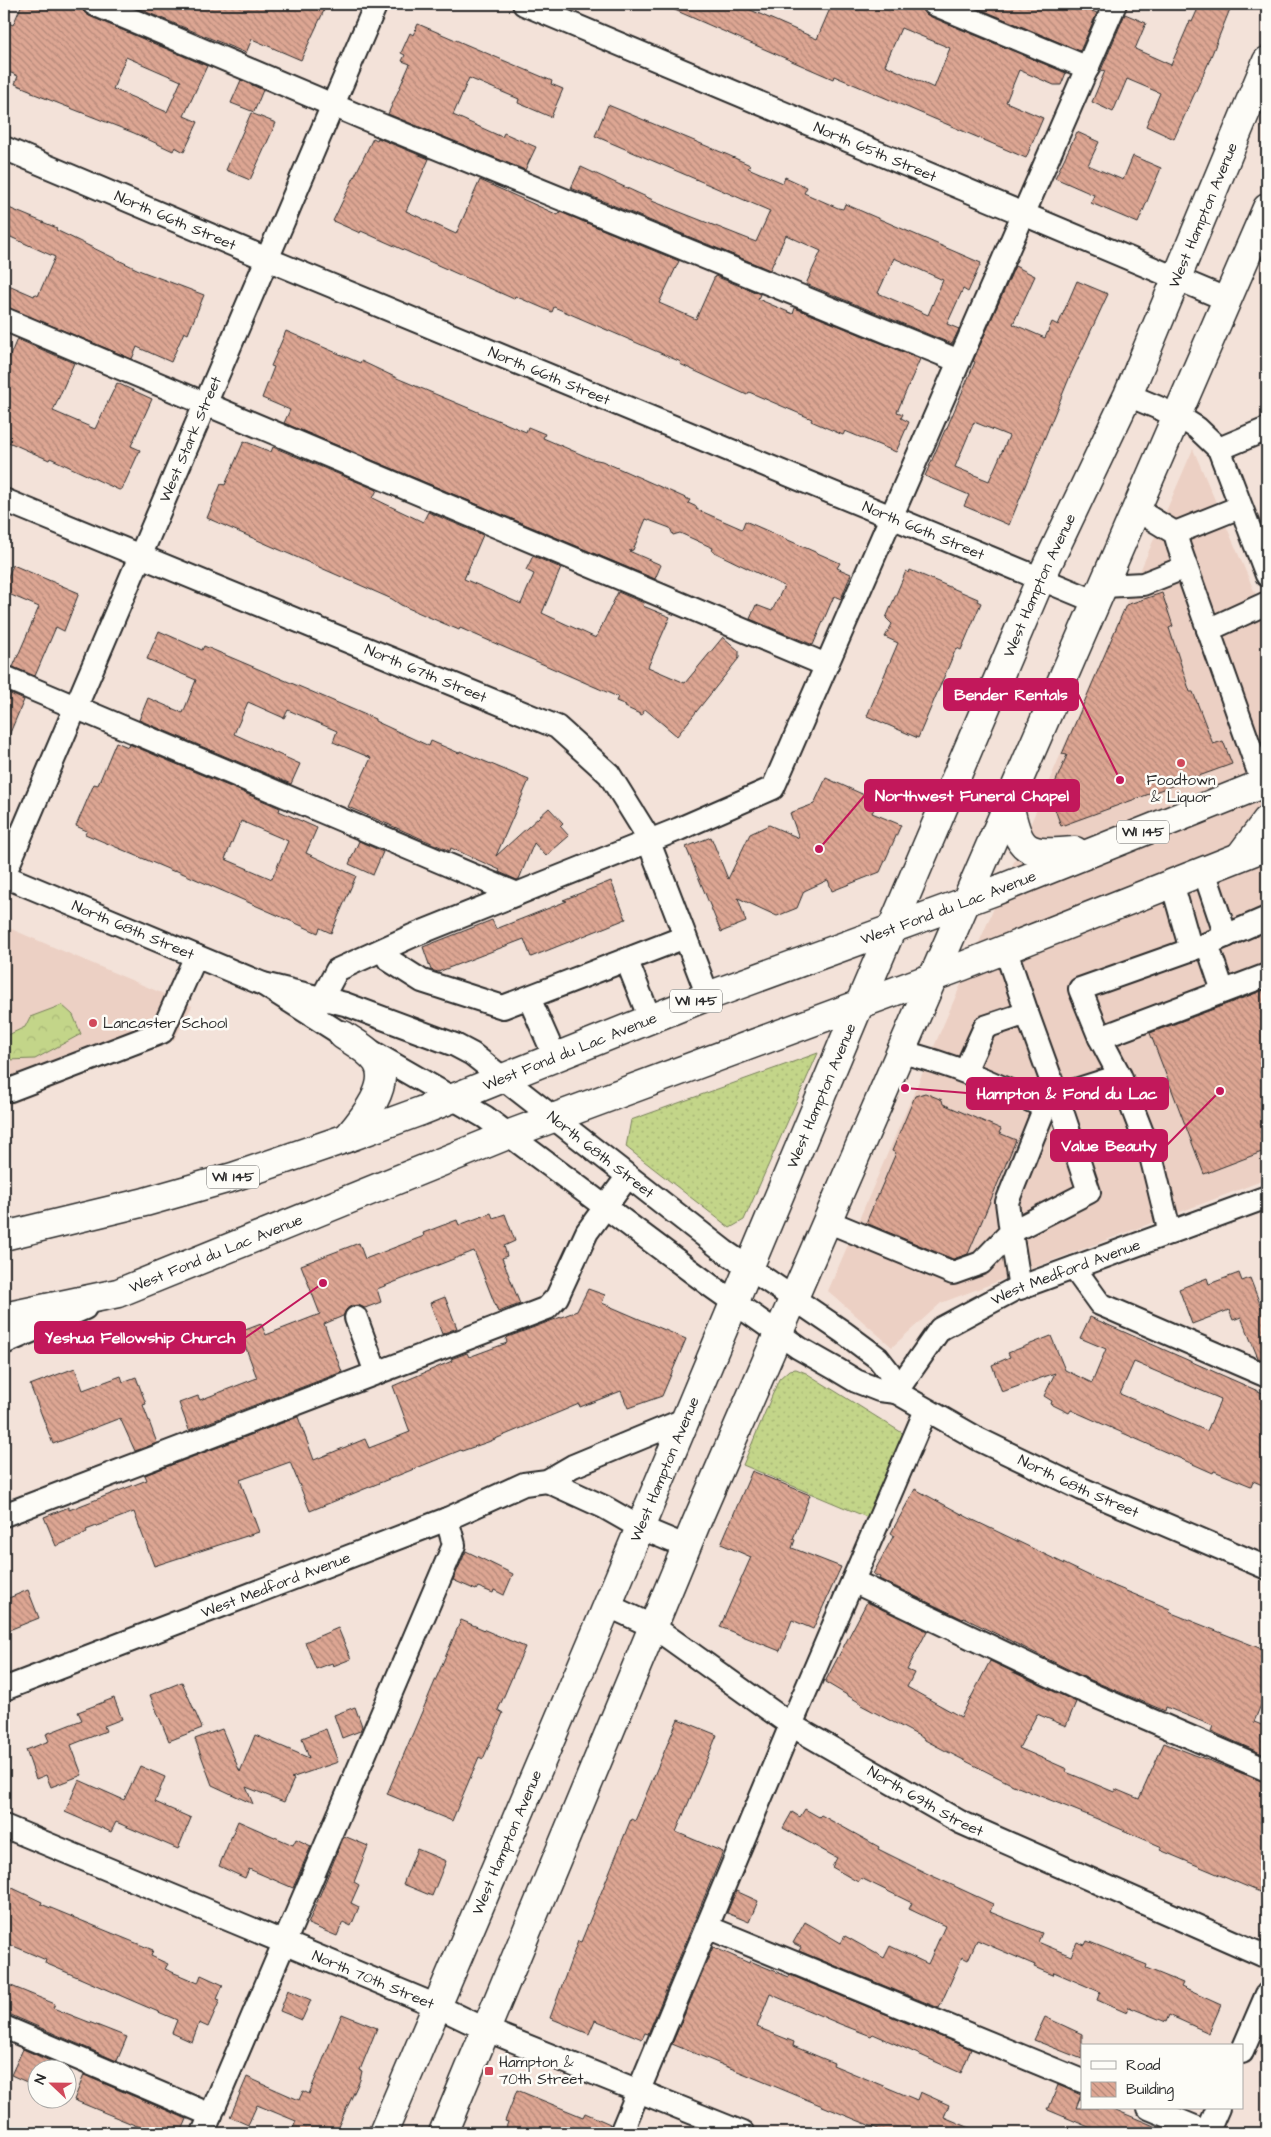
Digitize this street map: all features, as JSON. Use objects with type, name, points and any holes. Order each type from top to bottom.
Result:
[{"type":"main road","name":"West Hampton Avenue","points":[[383,2133],[860,1003],[1042,578],[1128,395],[1267,61]]},
{"type":"main road","points":[[443,2133],[778,1333],[1267,208]]},
{"type":"main road","name":"West Fond du Lac Avenue","points":[[4,1236],[154,1200],[233,1177],[346,1138],[455,1098],[708,996],[995,891],[1265,783]]},
{"type":"main road","points":[[1010,803],[1015,829],[1019,838],[1030,850],[1045,854],[1099,850]]},
{"type":"main road","points":[[1240,856],[1267,820]]},
{"type":"main road","name":"West Fond du Lac Avenue","points":[[4,1317],[118,1293],[510,1134],[934,975],[963,966],[1267,846]]},
{"type":"main road","points":[[343,1035],[368,1051],[381,1071],[380,1087],[375,1098],[363,1118],[346,1138]]},
{"type":"street","points":[[94,4],[333,105],[959,361]]},
{"type":"street","name":"West Stark Street","points":[[4,876],[376,4]]},
{"type":"street","name":"North 65th Street","points":[[524,4],[1176,280],[1228,300]]},
{"type":"street","points":[[934,4],[1088,68]]},
{"type":"street","points":[[318,1007],[337,970],[517,894],[679,829],[773,788],[1115,4]]},
{"type":"street","name":"North 66th Street","points":[[4,148],[267,259],[1042,578],[1100,594]]},
{"type":"street","points":[[4,319],[826,665]]},
{"type":"street","points":[[1128,395],[1178,416],[1196,428],[1219,449],[1267,575]]},
{"type":"street","points":[[1219,449],[1267,429]]},
{"type":"street","name":"North 67th Street","points":[[4,500],[556,727],[609,774],[645,832],[708,996]]},
{"type":"street","points":[[1175,533],[1240,506]]},
{"type":"street","points":[[1137,510],[1175,533],[1208,630],[1265,783]]},
{"type":"street","points":[[1100,594],[1143,584],[1186,567]]},
{"type":"street","points":[[1208,630],[1267,603]]},
{"type":"street","points":[[4,677],[517,894]]},
{"type":"street","points":[[1204,871],[1208,943]]},
{"type":"street","name":"North 68th Street","points":[[4,876],[318,1007],[343,1035],[455,1098],[510,1134],[604,1207],[734,1302],[778,1333],[856,1381],[879,1390],[896,1392],[980,1440],[1082,1489],[1267,1568]]},
{"type":"street","points":[[1172,883],[1208,943],[1224,991]]},
{"type":"street","points":[[1170,1233],[1151,1156],[1120,1076],[1100,1038],[1080,989],[1208,943],[1267,918]]},
{"type":"street","points":[[383,950],[389,960],[422,981],[503,1007],[685,938]]},
{"type":"street","points":[[827,1221],[953,1273],[981,1262],[1011,1232],[1089,1192],[1051,1102],[1027,1013],[1005,948]]},
{"type":"street","points":[[4,1087],[10,1090],[162,1032],[196,956]]},
{"type":"street","points":[[627,960],[650,1019]]},
{"type":"street","points":[[1100,1038],[1267,975]]},
{"type":"street","points":[[529,998],[555,1057]]},
{"type":"street","name":"North 68th Street","points":[[318,1007],[345,1004],[455,1045],[472,1054],[748,1268],[878,1358],[889,1372],[896,1392]]},
{"type":"street","points":[[965,1071],[985,1027],[1027,1013]]},
{"type":"street","points":[[901,1052],[941,1062],[1051,1102],[1120,1076]]},
{"type":"street","points":[[1020,1288],[1007,1202],[1051,1102]]},
{"type":"street","points":[[4,1514],[547,1308],[557,1297],[587,1232],[628,1176]]},
{"type":"street","name":"West Medford Avenue","points":[[896,1392],[940,1330],[1020,1288],[1267,1198]]},
{"type":"street","points":[[1074,1268],[1100,1304],[1267,1376]]},
{"type":"street","name":"West Fond du Lac Avenue","points":[[4,1343],[118,1293]]},
{"type":"street","points":[[356,1318],[376,1373]]},
{"type":"street","points":[[621,2133],[791,1725],[926,1410]]},
{"type":"street","name":"West Medford Avenue","points":[[4,1689],[447,1519],[524,1484],[547,1481],[573,1466],[684,1420]]},
{"type":"street","points":[[547,1481],[604,1507],[639,1527],[687,1547]]},
{"type":"street","points":[[4,2027],[207,2124],[454,1546],[447,1519]]},
{"type":"street","points":[[852,1581],[1081,1690],[1267,1770]]},
{"type":"street","name":"North 69th Street","points":[[607,1605],[654,1627],[791,1725],[960,1822],[1267,1957]]},
{"type":"street","name":"North 70th Street","points":[[4,1826],[437,2006],[487,2030],[743,2133]]},
{"type":"street","points":[[707,1927],[1081,2081]]},
{"type":"street","points":[[1244,2047],[1267,1994]]},
{"type":"street","points":[[1154,2110],[1208,2133],[1217,2110]]},
{"type":"shaded area","points":[[1193,449],[1262,609],[1267,608],[1267,1179],[941,1303],[892,1347],[828,1291]]},
{"type":"shaded area","name":"Lancaster School","points":[[4,926],[192,1006],[174,1040],[4,1107]]},
{"type":"green space","points":[[62,1005],[73,1015],[81,1034],[35,1059],[7,1060],[4,1053],[4,1037],[25,1027],[30,1017]]},
{"type":"green space","points":[[818,1053],[744,1220],[730,1228],[626,1147],[631,1120]]},
{"type":"green space","points":[[796,1369],[806,1373],[904,1434],[869,1518],[743,1465],[779,1379],[789,1370]]},
{"type":"building","points":[[22,4],[81,4],[83,11],[89,16],[207,66],[184,116],[198,122],[184,152],[175,147],[173,151],[134,133],[32,93],[32,91],[15,84],[18,76],[4,70],[4,21],[13,25]],"holes":[[[126,57],[181,81],[167,112],[113,89]]]},
{"type":"building","points":[[127,4],[327,4],[301,60],[252,39],[246,53]]},
{"type":"building","points":[[661,4],[737,4],[817,39],[832,4],[921,4],[923,12],[929,16],[1066,73],[1061,85],[1054,85],[1019,70],[1006,102],[1043,118],[1026,158],[834,76],[833,79]],"holes":[[[901,28],[950,48],[934,88],[885,65]]]},
{"type":"building","points":[[968,4],[1075,4],[1097,13],[1080,51]]},
{"type":"building","points":[[1200,4],[1232,4],[1208,64],[1174,139],[1146,126],[1160,93],[1127,79],[1113,112],[1092,102],[1105,71],[1101,70],[1125,14],[1146,23],[1135,49],[1171,65],[1190,21],[1192,22]]},
{"type":"building","points":[[418,24],[552,81],[551,84],[563,89],[551,117],[518,103],[519,99],[469,78],[453,115],[502,137],[504,133],[536,147],[525,170],[388,114],[410,64],[402,61],[405,55],[401,53],[410,33],[413,35]]},
{"type":"building","points":[[241,80],[263,90],[254,112],[231,103]]},
{"type":"building","points":[[608,105],[728,155],[750,165],[748,168],[783,183],[785,177],[807,187],[804,193],[838,208],[843,209],[845,204],[981,263],[968,292],[963,289],[947,324],[959,329],[952,344],[806,284],[821,251],[786,235],[770,270],[571,188],[581,167],[652,201],[756,242],[770,211],[595,136]],"holes":[[[894,258],[943,280],[928,315],[878,293]]]},
{"type":"building","points":[[251,113],[276,123],[250,180],[226,170]]},
{"type":"building","points":[[1077,132],[1099,142],[1088,165],[1123,180],[1133,156],[1161,168],[1138,223],[1091,203],[1094,195],[1055,178]]},
{"type":"building","points":[[373,138],[377,140],[378,138],[429,159],[406,211],[456,234],[480,180],[558,215],[560,212],[679,261],[659,303],[696,319],[715,276],[760,294],[758,299],[793,314],[795,308],[920,359],[897,412],[903,414],[901,418],[909,422],[896,452],[845,431],[843,435],[811,421],[812,419],[749,392],[747,395],[680,364],[681,362],[554,307],[552,312],[515,296],[514,299],[361,231],[360,233],[333,221]]},
{"type":"building","points":[[4,206],[57,228],[56,230],[141,271],[204,295],[188,334],[184,332],[171,362],[137,347],[132,359],[4,306],[4,283],[38,296],[55,257],[4,234]]},
{"type":"building","points":[[1015,266],[1035,276],[1013,324],[1045,338],[1052,322],[1058,325],[1077,281],[1108,294],[1070,376],[1009,525],[964,506],[969,495],[925,476],[975,362],[973,361]],"holes":[[[974,422],[1009,436],[989,481],[955,467]]]},
{"type":"building","points":[[286,331],[526,432],[528,427],[545,434],[543,438],[592,459],[602,461],[690,500],[688,503],[697,507],[696,509],[742,529],[745,521],[840,563],[837,568],[851,574],[841,599],[834,596],[813,645],[750,619],[756,605],[772,611],[784,586],[712,551],[713,548],[680,533],[673,535],[670,528],[646,519],[633,550],[629,551],[661,565],[655,579],[284,423],[290,410],[262,398],[274,367],[271,366]]},
{"type":"building","points":[[17,339],[74,363],[53,411],[95,429],[117,383],[152,399],[131,446],[140,450],[122,489],[119,490],[50,458],[49,460],[4,440],[4,370]]},
{"type":"building","points":[[244,441],[271,452],[273,447],[377,490],[373,498],[423,522],[428,512],[483,535],[464,579],[521,604],[534,574],[526,570],[533,556],[561,568],[542,613],[596,638],[618,592],[644,603],[643,606],[670,617],[648,667],[685,683],[723,637],[739,651],[739,658],[677,736],[645,709],[642,715],[616,701],[618,697],[460,628],[459,630],[401,605],[392,599],[207,518],[221,484],[225,485]]},
{"type":"building","points":[[13,565],[79,593],[64,631],[56,627],[35,676],[13,667],[39,607],[4,592],[4,586]]},
{"type":"building","points":[[910,570],[978,599],[977,601],[981,603],[961,650],[957,648],[955,651],[918,738],[867,716],[898,643],[885,637],[892,624],[886,618],[906,571],[909,573]]},
{"type":"building","points":[[1162,593],[1173,626],[1169,628],[1190,692],[1193,692],[1213,744],[1223,741],[1232,764],[1061,826],[1050,795],[1067,755],[1062,754],[1126,605]]},
{"type":"building","points":[[159,631],[202,650],[204,646],[310,691],[375,719],[375,721],[429,746],[431,741],[529,780],[496,856],[549,808],[563,823],[560,826],[569,836],[546,856],[534,843],[517,880],[499,872],[500,870],[451,848],[450,851],[348,807],[371,758],[333,742],[337,731],[288,710],[284,718],[248,702],[234,734],[300,764],[291,784],[139,720],[148,698],[183,713],[196,680],[147,659]]},
{"type":"building","points":[[4,691],[24,700],[4,747]]},
{"type":"building","points":[[116,742],[128,747],[129,744],[280,808],[279,811],[317,828],[306,853],[356,876],[331,933],[320,928],[318,933],[175,870],[175,872],[85,834],[87,831],[76,826],[94,784],[98,785]],"holes":[[[241,821],[288,841],[272,879],[225,859]]]},
{"type":"building","points":[[826,778],[878,801],[872,813],[901,825],[880,872],[832,891],[828,880],[804,891],[797,908],[777,916],[738,898],[746,922],[721,932],[686,847],[711,837],[728,879],[750,834],[769,825],[799,838],[790,813],[814,804]]},
{"type":"building","points":[[359,841],[383,852],[373,875],[349,864]]},
{"type":"building","points":[[611,881],[626,919],[531,957],[524,939],[438,972],[431,970],[423,947],[492,920],[496,929],[567,901],[563,900]]},
{"type":"building","points":[[1267,989],[1267,1150],[1204,1174],[1150,1033]]},
{"type":"building","points":[[925,1093],[942,1100],[943,1104],[1001,1129],[999,1133],[1016,1140],[968,1254],[953,1259],[866,1223],[896,1153],[892,1151],[915,1096]]},
{"type":"building","points":[[491,1213],[493,1218],[505,1214],[515,1241],[504,1246],[507,1256],[502,1258],[520,1304],[498,1312],[474,1251],[377,1289],[381,1302],[365,1308],[358,1305],[351,1306],[343,1316],[324,1324],[342,1372],[189,1430],[179,1403],[198,1396],[200,1400],[257,1378],[240,1332],[261,1324],[266,1335],[320,1314],[301,1265],[359,1243],[365,1259],[424,1236],[423,1233],[457,1220],[459,1225]]},
{"type":"building","points":[[1239,1273],[1242,1281],[1250,1278],[1267,1322],[1267,1362],[1258,1358],[1241,1317],[1233,1320],[1229,1310],[1192,1324],[1179,1289],[1207,1278],[1209,1284]]},
{"type":"building","points":[[588,1289],[605,1295],[602,1303],[686,1339],[662,1396],[628,1408],[621,1391],[580,1407],[579,1404],[488,1442],[461,1450],[310,1511],[290,1462],[240,1480],[259,1532],[154,1566],[134,1512],[86,1530],[87,1532],[81,1536],[56,1546],[44,1517],[69,1507],[69,1510],[147,1480],[145,1475],[298,1417],[314,1460],[365,1439],[369,1448],[410,1432],[393,1386],[452,1361],[451,1359],[467,1353],[469,1357],[507,1343],[506,1339],[508,1337],[577,1311]]},
{"type":"building","points":[[445,1297],[457,1328],[442,1334],[430,1303]]},
{"type":"building","points":[[1090,1317],[1267,1395],[1267,1487],[1253,1481],[1251,1486],[1214,1471],[1213,1473],[1071,1410],[1069,1413],[1051,1404],[1052,1401],[1044,1396],[1055,1373],[1002,1392],[992,1365],[1010,1357],[1008,1353],[1051,1336],[1065,1370],[1092,1383],[1106,1349],[1080,1338]],"holes":[[[1134,1362],[1221,1399],[1207,1431],[1120,1394]]]},
{"type":"building","points":[[75,1368],[83,1390],[121,1376],[123,1382],[136,1377],[146,1404],[143,1405],[157,1443],[135,1451],[120,1418],[53,1444],[30,1385]]},
{"type":"building","points":[[752,1471],[810,1495],[793,1539],[795,1540],[792,1548],[841,1567],[813,1629],[792,1620],[780,1651],[720,1627],[751,1557],[721,1544]]},
{"type":"building","points":[[915,1489],[969,1518],[1092,1577],[1170,1609],[1169,1612],[1267,1651],[1267,1690],[1254,1722],[1267,1727],[1267,1756],[1211,1731],[1213,1726],[1166,1707],[1165,1711],[1086,1678],[879,1579],[880,1577],[873,1574],[894,1535],[891,1533]]},
{"type":"building","points":[[466,1551],[513,1574],[504,1595],[494,1590],[493,1593],[478,1587],[476,1590],[453,1580]]},
{"type":"building","points":[[28,1590],[39,1618],[4,1632],[4,1600]]},
{"type":"building","points":[[867,1602],[927,1631],[907,1670],[914,1673],[907,1687],[961,1717],[990,1661],[1076,1702],[1066,1726],[1037,1714],[1019,1748],[1067,1769],[1066,1772],[1114,1792],[1115,1789],[1139,1799],[1164,1743],[1267,1783],[1267,1895],[1160,1850],[1162,1847],[1013,1785],[923,1739],[861,1705],[825,1682]]},
{"type":"building","points":[[461,1620],[525,1647],[498,1710],[503,1713],[483,1759],[479,1757],[452,1821],[387,1794]]},
{"type":"building","points":[[338,1628],[351,1659],[333,1666],[332,1663],[316,1669],[305,1642]]},
{"type":"building","points":[[182,1682],[202,1728],[169,1741],[150,1695]]},
{"type":"building","points":[[114,1698],[122,1719],[104,1726],[106,1731],[71,1745],[82,1775],[51,1787],[46,1775],[36,1779],[26,1750],[49,1741],[46,1734],[82,1720],[78,1712]]},
{"type":"building","points":[[355,1707],[362,1726],[360,1731],[342,1738],[334,1715]]},
{"type":"building","points":[[678,1719],[717,1735],[676,1832],[723,1852],[648,2034],[645,2033],[642,2039],[595,2020],[589,2034],[550,2018],[578,1941],[581,1942],[631,1819],[635,1821]]},
{"type":"building","points":[[222,1729],[240,1772],[255,1735],[309,1758],[302,1738],[326,1729],[338,1762],[291,1778],[294,1779],[284,1802],[246,1787],[253,1804],[212,1785],[195,1739]]},
{"type":"building","points":[[140,1766],[165,1777],[155,1802],[191,1818],[178,1849],[116,1822],[111,1832],[65,1812],[79,1780],[124,1800]]},
{"type":"building","points":[[805,1809],[819,1817],[821,1815],[879,1847],[878,1849],[993,1904],[990,1912],[1042,1933],[1038,1942],[1071,1956],[1077,1942],[1085,1945],[1087,1941],[1147,1965],[1146,1968],[1183,1983],[1181,1987],[1221,2005],[1209,2033],[1169,2015],[1166,2022],[1129,2007],[1127,2013],[1097,2000],[1100,1992],[1054,1972],[1053,1975],[1034,1967],[1035,1965],[977,1940],[968,1960],[962,1957],[939,2008],[799,1951],[801,1947],[793,1943],[805,1922],[841,1943],[845,1936],[884,1958],[890,1946],[928,1964],[945,1926],[909,1909],[912,1903],[861,1878],[858,1882],[832,1867],[837,1858],[783,1828],[792,1812],[800,1817]]},
{"type":"building","points":[[238,1821],[293,1845],[296,1839],[311,1846],[293,1888],[249,1869],[245,1878],[219,1866]]},
{"type":"building","points":[[344,1836],[368,1846],[354,1882],[359,1885],[351,1903],[359,1907],[351,1926],[343,1922],[337,1936],[308,1924]]},
{"type":"building","points":[[417,1849],[446,1861],[432,1896],[403,1884]]},
{"type":"building","points":[[4,1884],[42,1902],[41,1904],[153,1950],[151,1956],[168,1964],[165,1969],[198,1983],[201,1975],[223,1985],[217,1999],[220,2000],[208,2027],[199,2023],[192,2042],[172,2033],[177,2020],[45,1963],[46,1960],[4,1942]]},
{"type":"building","points":[[736,1891],[758,1901],[749,1922],[727,1913]]},
{"type":"building","points":[[713,1947],[749,1963],[750,1961],[789,1977],[790,1975],[971,2049],[961,2073],[873,2034],[871,2036],[840,2024],[770,1994],[757,2027],[794,2042],[793,2046],[834,2063],[833,2065],[917,2100],[920,2092],[949,2105],[944,2117],[982,2133],[888,2133],[672,2044]]},
{"type":"building","points":[[4,1983],[55,2004],[53,2008],[127,2037],[117,2061],[4,2012]]},
{"type":"building","points":[[288,1990],[311,2000],[302,2020],[280,2011]]},
{"type":"building","points":[[342,2014],[377,2028],[360,2070],[362,2071],[360,2080],[335,2133],[291,2133],[296,2121],[257,2105],[248,2125],[230,2117],[247,2077],[299,2100],[303,2091],[309,2094]]},
{"type":"building","points":[[1045,2017],[1082,2034],[1081,2059],[1034,2040]]},
{"type":"building","points":[[23,2049],[48,2060],[28,2060],[28,2083],[11,2075]]},
{"type":"building","points":[[84,2075],[187,2119],[181,2133],[154,2133],[78,2102],[78,2090]]},
{"type":"building","points":[[1058,2085],[1081,2095],[1076,2108],[1081,2108],[1081,2110],[1116,2110],[1171,2133],[1103,2133],[1048,2110],[1047,2108],[1049,2108]]},
{"type":"building","points":[[517,2090],[583,2117],[585,2113],[610,2124],[608,2133],[504,2133],[508,2122],[505,2121]]},
{"type":"place","name":"Foodtown & Liquor","points":[[1181,763]]},
{"type":"place","name":"Bender Rentals","points":[[1120,780]]},
{"type":"place","name":"Northwest Funeral Chapel","points":[[819,849]]},
{"type":"place","name":"Lancaster School","points":[[93,1023]]},
{"type":"place","name":"Hampton & Fond du Lac","points":[[905,1088]]},
{"type":"place","name":"Value Beauty","points":[[1220,1091]]},
{"type":"place","name":"Yeshua Fellowship Church","points":[[323,1283]]},
{"type":"place","name":"Hampton & 70th Street","points":[[489,2071]]}]
